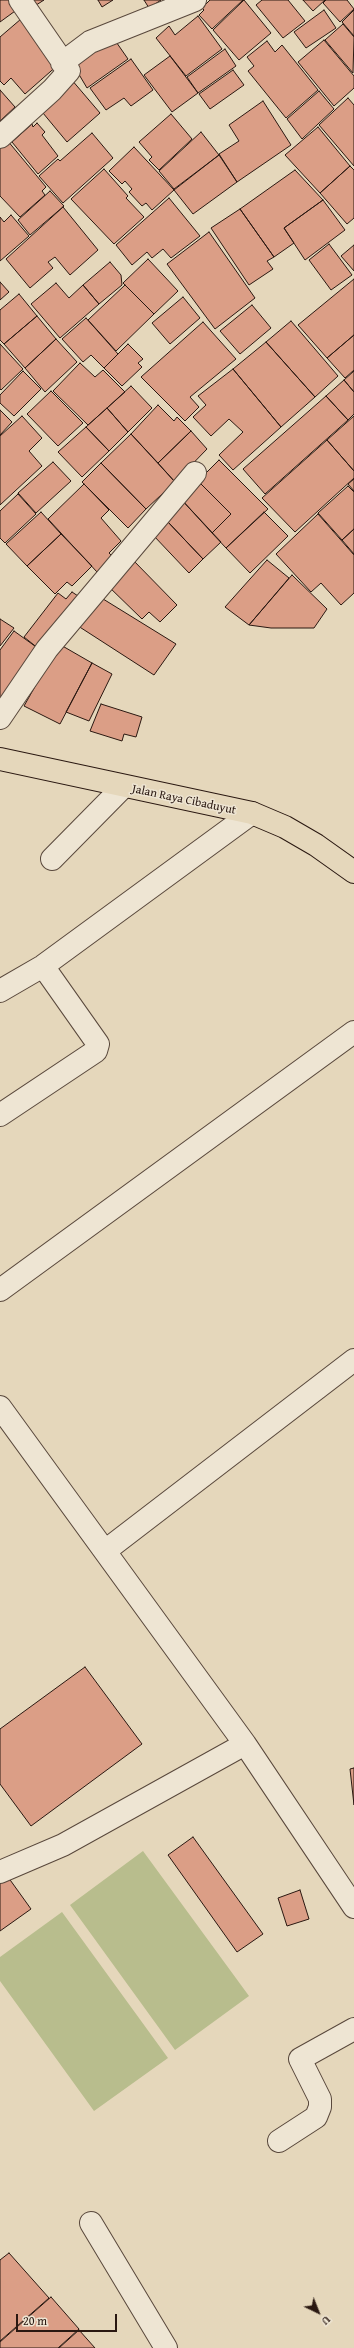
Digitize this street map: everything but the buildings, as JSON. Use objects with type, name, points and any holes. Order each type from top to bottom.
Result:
[{"type":"main road","name":"Jalan Raya Cibaduyut","points":[[0,759],[124,787],[252,813],[285,827],[310,841],[354,872]]},
{"type":"street","points":[[0,137],[69,71],[62,63],[20,0]]},
{"type":"street","points":[[62,63],[90,42],[195,0]]},
{"type":"street","points":[[0,718],[47,649],[195,473]]},
{"type":"street","points":[[52,859],[124,787]]},
{"type":"street","points":[[0,990],[43,966],[252,813]]},
{"type":"street","points":[[0,1115],[96,1051],[98,1044],[43,966]]},
{"type":"street","points":[[0,1290],[354,1032]]},
{"type":"street","points":[[105,1551],[354,1360]]},
{"type":"street","points":[[0,1407],[245,1744],[354,1907]]},
{"type":"street","points":[[0,1872],[63,1845],[245,1744]]},
{"type":"street","points":[[279,2141],[316,2117],[320,2107],[320,2099],[300,2059],[354,2029]]},
{"type":"street","points":[[91,2223],[166,2348]]},
{"type":"green space","points":[[143,1851],[249,1996],[175,2050],[70,1905]]},
{"type":"green space","points":[[62,1912],[168,2058],[94,2111],[0,1981],[0,1957]]}]
